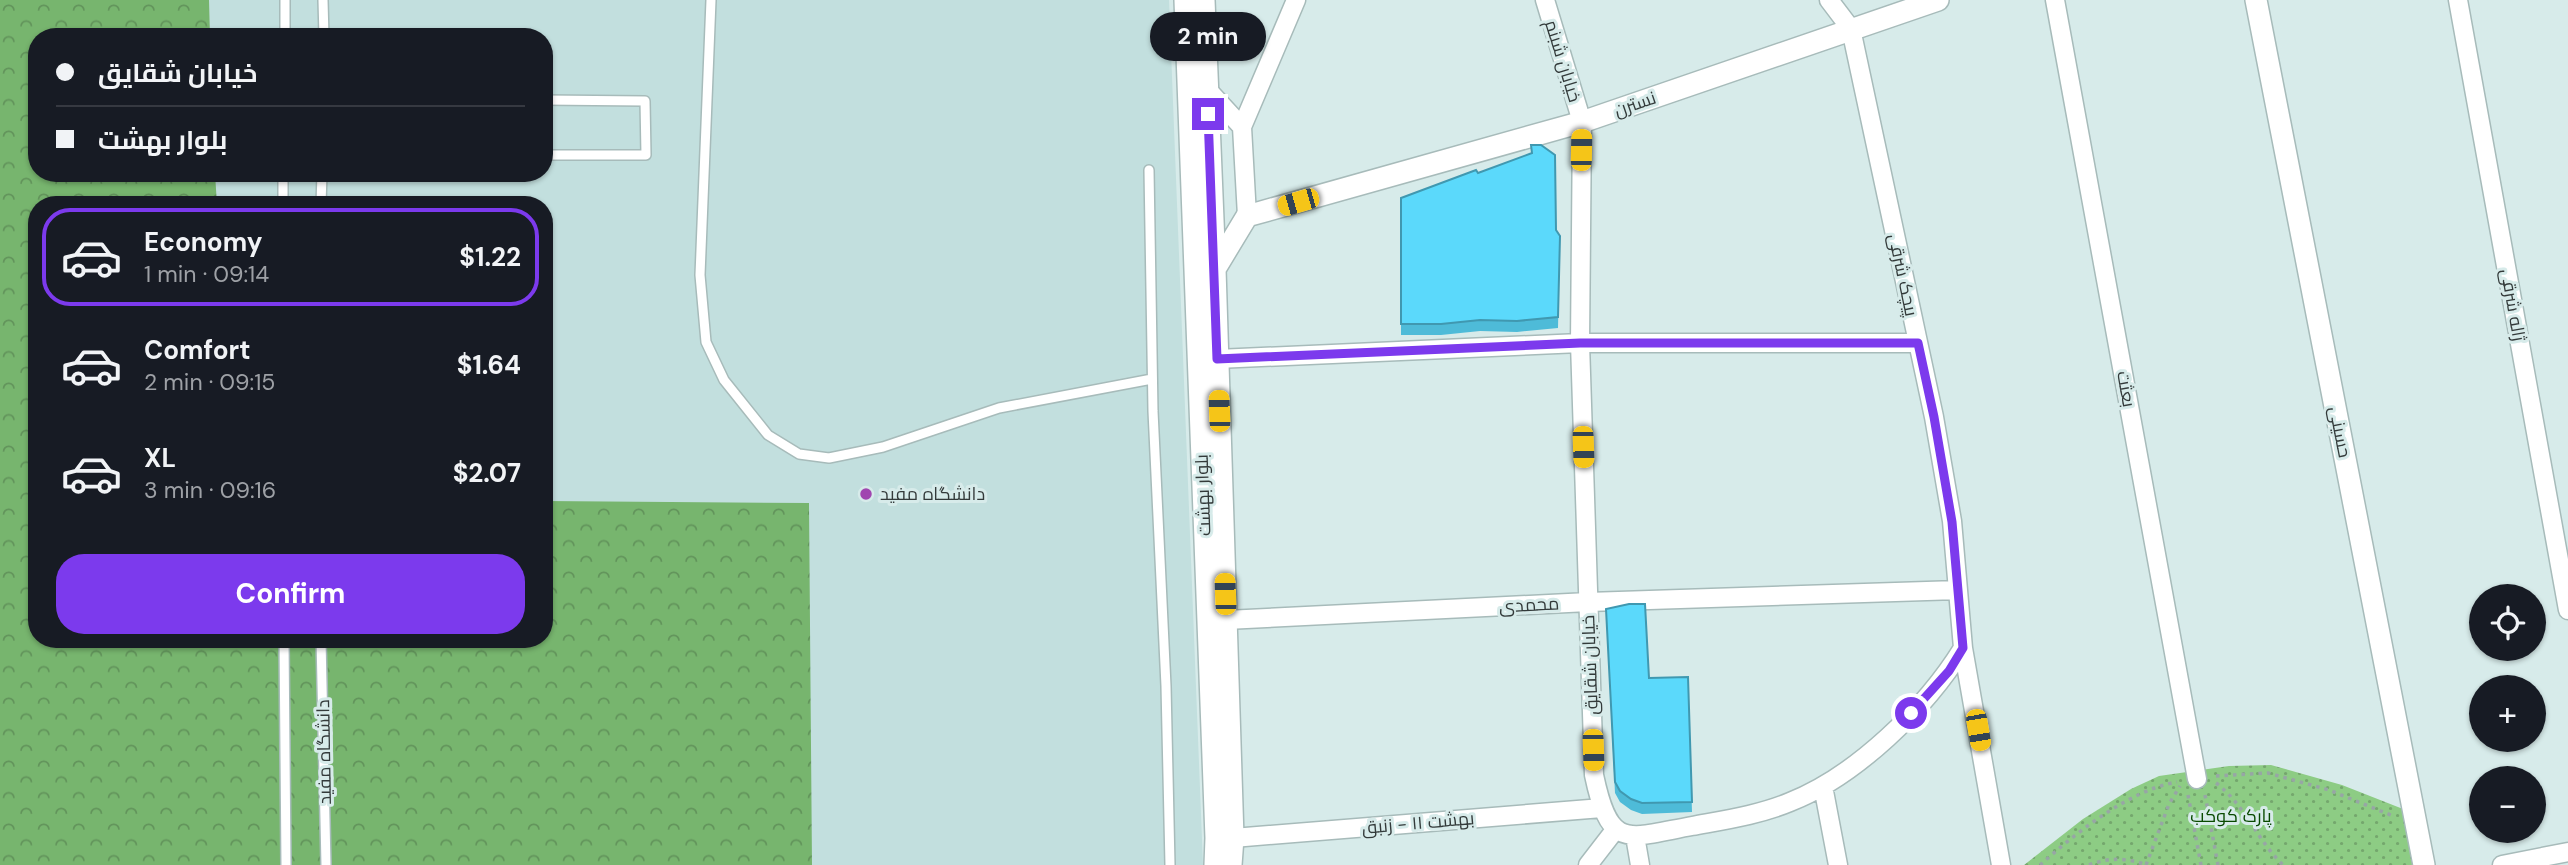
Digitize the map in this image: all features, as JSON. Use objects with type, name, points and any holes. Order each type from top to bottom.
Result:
[{"type":"street","name":"بلوار بهشت","points":[[1185,0],[1216,838],[1214,865]]},
{"type":"street","name":"بلوار بهشت","points":[[1204,0],[1233,838],[1231,865]]},
{"type":"street","points":[[1215,269],[1247,216],[1242,127],[1296,0]]},
{"type":"street","name":"خیابان شبنم","points":[[1545,0],[1582,122]]},
{"type":"street","points":[[1829,0],[1851,29]]},
{"type":"street","name":"نسترن","points":[[1247,216],[1582,122],[1938,0]]},
{"type":"street","name":"بعثت","points":[[2055,0],[2199,779]]},
{"type":"street","name":"حسینی","points":[[2256,0],[2424,865]]},
{"type":"street","name":"ژاله شرقی","points":[[2458,0],[2568,610]]},
{"type":"street","name":"پیچک شرقی","points":[[1851,29],[1934,417],[1952,522],[1963,648],[2001,865]]},
{"type":"street","points":[[1206,88],[1242,127]]},
{"type":"street","name":"خیابان شقایق","points":[[1582,122],[1580,343],[1594,775],[1602,808],[1615,830]]},
{"type":"street","points":[[1217,359],[1580,343],[1918,343]]},
{"type":"street","name":"محمدی","points":[[1226,620],[1588,602],[1958,590]]},
{"type":"street","points":[[1588,865],[1615,830],[1635,836],[1755,813],[1789,803],[1823,786],[1873,748],[1911,713],[1949,671],[1963,648]]},
{"type":"street","points":[[1823,786],[1838,865]]},
{"type":"street","name":"بهشت ۱۱ - زنبق","points":[[1233,838],[1602,808]]},
{"type":"street","points":[[1635,836],[1640,865]]},
{"type":"street","points":[[2502,865],[2568,852]]},
{"type":"lane","points":[[285,0],[285,28]]},
{"type":"lane","points":[[323,0],[324,28]]},
{"type":"lane","points":[[711,0],[701,275],[706,342],[724,380],[768,435],[799,454],[829,458],[883,447],[999,408],[1152,379]]},
{"type":"lane","points":[[553,100],[645,101],[646,155],[553,155]]},
{"type":"lane","points":[[1149,170],[1152,379],[1166,686],[1170,865]]},
{"type":"lane","points":[[284,648],[286,865]]},
{"type":"lane","name":"دانشگاه مفید","points":[[321,648],[326,865]]},
{"type":"path","points":[[2040,865],[2068,840],[2137,795],[2167,784],[2241,773],[2268,773],[2329,790],[2396,817]]},
{"type":"path","points":[[2199,779],[2218,865]]},
{"type":"path","points":[[2199,779],[2212,780],[2224,789],[2241,808],[2267,850],[2283,865]]},
{"type":"path","points":[[2089,865],[2130,859],[2147,865],[2169,804],[2180,785],[2186,782],[2201,865]]},
{"type":"shaded area","name":"دانشگاه مفید","points":[[0,0],[1169,0],[1203,865],[0,865]]},
{"type":"green space","points":[[0,0],[209,0],[210,28],[28,28],[28,182],[216,182],[216,196],[28,196],[28,648],[553,648],[553,501],[809,503],[812,865],[0,865]]},
{"type":"green space","name":"پارک کوکب","points":[[2271,765],[2342,785],[2403,809],[2413,865],[2024,865],[2083,819],[2131,789],[2159,776],[2229,766]]},
{"type":"building","points":[[1531,145],[1541,145],[1555,155],[1556,230],[1560,236],[1558,317],[1517,321],[1401,324],[1401,198],[1476,170],[1478,173],[1532,153]]},
{"type":"building","points":[[1645,604],[1649,678],[1688,677],[1692,802],[1642,803],[1620,791],[1615,782],[1606,609]]},
{"type":"place","name":"دانشگاه مفید","points":[[866,494]]},
{"type":"route","points":[[1208,114],[1217,359],[1580,343],[1918,343],[1952,522],[1963,648],[1949,671],[1911,713]]}]
